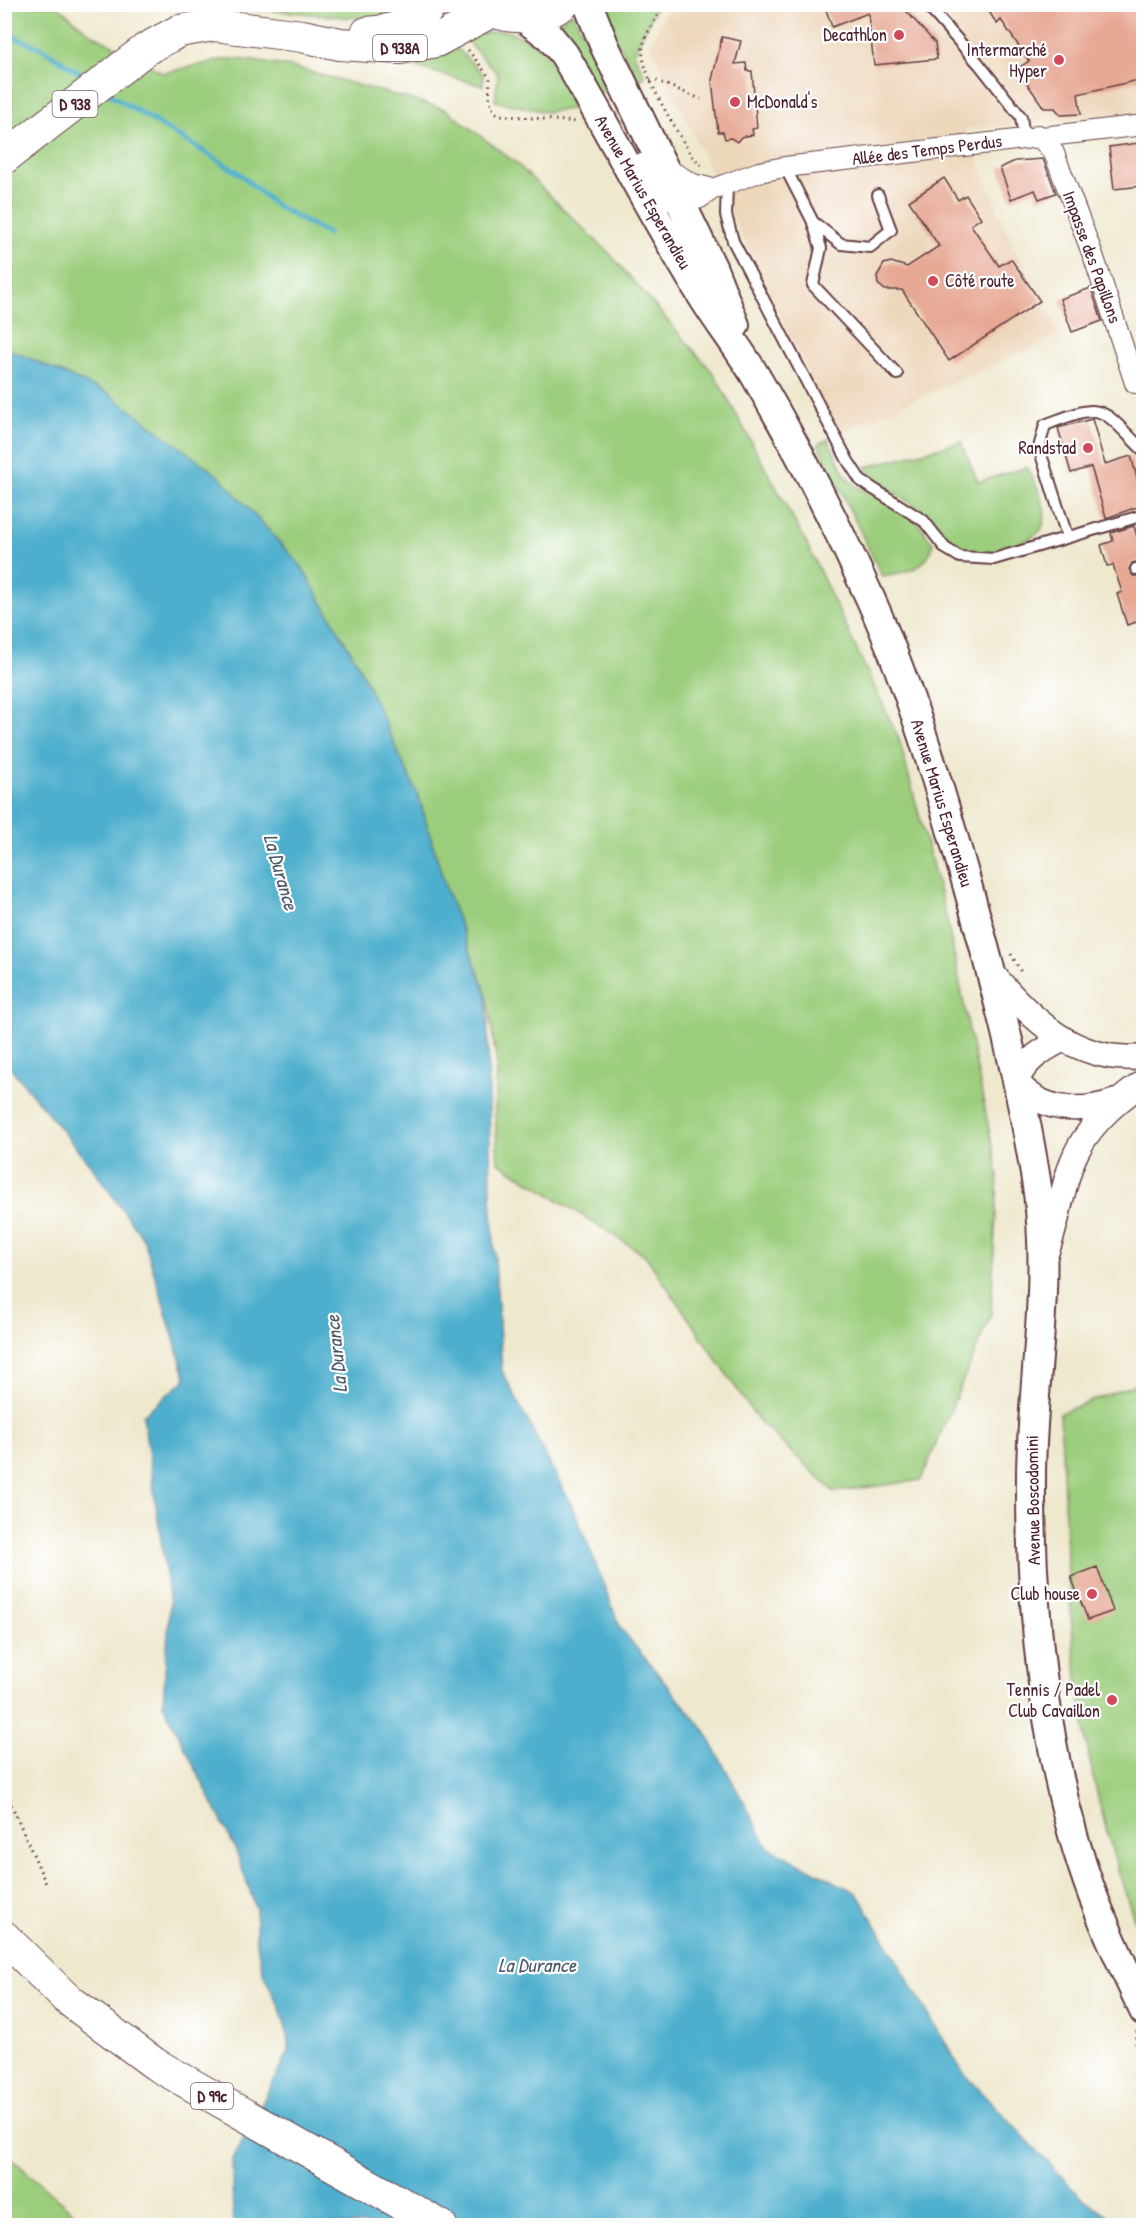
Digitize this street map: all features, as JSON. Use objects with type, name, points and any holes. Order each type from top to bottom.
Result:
[{"type":"main road","name":"D 938A","points":[[302,36],[393,30],[421,16],[432,4]]},
{"type":"main road","points":[[485,8],[523,17],[540,14],[563,4]]},
{"type":"main road","name":"Avenue Marius Esperandieu","points":[[588,4],[604,47],[664,167],[706,194],[704,249],[754,374],[863,583],[896,659],[933,762],[992,972],[1036,1183],[1043,1261]]},
{"type":"main road","name":"D 938A","points":[[146,49],[179,31],[214,25],[302,36],[340,44],[373,47],[421,45],[436,41],[485,8]]},
{"type":"main road","name":"Avenue Marius Esperandieu","points":[[523,17],[550,37],[564,54],[703,297],[754,374]]},
{"type":"main road","name":"D 938","points":[[4,158],[146,49]]},
{"type":"main road","name":"Avenue Boscodomini","points":[[1043,1261],[1032,1417],[1031,1475],[1035,1602],[1043,1674],[1055,1749],[1077,1846],[1092,1893],[1141,2007]]},
{"type":"main road","name":"D 99c","points":[[4,1937],[66,1998],[155,2064],[441,2226]]},
{"type":"street","name":"Allée des Temps Perdus","points":[[706,194],[759,172],[785,167],[1031,136],[1143,125]]},
{"type":"street","points":[[610,133],[640,164],[659,193],[670,200],[706,194]]},
{"type":"street","name":"Impasse des Papillons","points":[[1031,136],[1054,153],[1094,258],[1135,383]]},
{"type":"street","points":[[992,972],[1034,1019],[1062,1040],[1092,1051],[1143,1057]]},
{"type":"street","points":[[1062,1040],[1038,1052],[1025,1063],[1016,1080],[1036,1100],[1060,1107],[1088,1108],[1116,1101]]},
{"type":"street","points":[[1043,1261],[1054,1236],[1073,1161],[1090,1132],[1116,1101],[1143,1082]]},
{"type":"lane","points":[[926,4],[980,64],[1021,117],[1031,136]]},
{"type":"lane","points":[[785,167],[813,222],[821,248],[813,285],[897,374]]},
{"type":"lane","points":[[706,194],[726,215],[733,241],[831,430],[861,481],[924,521],[945,548],[960,557],[994,559],[1143,515]]},
{"type":"lane","points":[[813,222],[841,244],[870,247],[891,230],[878,195]]},
{"type":"lane","points":[[1067,536],[1039,448],[1045,426],[1078,412],[1096,410],[1111,417],[1143,451]]},
{"type":"path","points":[[662,4],[643,44],[642,57],[651,80],[691,155],[704,169],[706,194]]},
{"type":"path","points":[[4,1788],[47,1887]]},
{"type":"path","points":[[1141,2007],[1136,2045],[1143,2060]]},
{"type":"shaded area","points":[[668,5],[1143,5],[1143,113],[965,129],[1012,244],[1061,335],[837,434],[650,45]]},
{"type":"green space","points":[[421,4],[400,17],[354,18],[211,5]]},
{"type":"green space","points":[[601,4],[657,5],[634,53],[645,77],[638,80],[607,23]]},
{"type":"green space","points":[[4,5],[57,5],[87,31],[163,73],[226,59],[239,59],[292,67],[445,109],[516,163],[609,253],[714,374],[805,540],[899,739],[947,920],[998,1174],[991,1314],[921,1480],[834,1492],[758,1420],[645,1255],[498,1162],[495,1110],[497,1065],[487,995],[446,889],[419,798],[358,664],[301,566],[18,354],[5,347]]},
{"type":"green space","points":[[573,13],[611,87],[596,95],[549,26]]},
{"type":"green space","points":[[502,30],[532,42],[543,50],[559,69],[581,108],[546,112],[495,101],[498,74],[469,43],[473,35]]},
{"type":"green space","points":[[458,49],[483,74],[483,86],[406,64],[429,59]]},
{"type":"green space","points":[[828,439],[845,475],[856,486],[913,515],[933,544],[930,553],[920,565],[914,569],[882,576],[818,444]]},
{"type":"green space","points":[[961,442],[978,482],[1027,467],[1041,497],[1045,513],[1042,528],[1037,534],[1004,548],[979,553],[961,552],[948,541],[931,518],[888,489],[866,467]]},
{"type":"green space","name":"Tennis / Padel Club Cavaillon","points":[[1143,1381],[1143,1944],[1106,1828],[1094,1781],[1082,1714],[1072,1628],[1060,1413]]},
{"type":"green space","points":[[5,2153],[88,2225],[5,2225]]},
{"type":"water","name":"La Durance","points":[[4,347],[109,394],[220,477],[301,566],[358,664],[419,798],[446,889],[487,995],[491,1197],[502,1371],[576,1514],[621,1629],[705,1731],[768,1847],[857,1893],[962,2071],[1080,2196],[1121,2225],[233,2225],[232,2161],[289,2051],[287,2032],[279,2006],[264,1976],[256,1941],[256,1909],[235,1848],[163,1704],[170,1603],[143,1415],[186,1379],[144,1240],[92,1167],[5,1061]]},
{"type":"building","name":"Decathlon","points":[[824,4],[900,4],[935,43],[937,59],[874,65],[868,13],[832,27]]},
{"type":"building","name":"Intermarché Hyper","points":[[984,4],[1143,4],[1143,79],[1078,94],[1081,114],[1061,115],[1055,108],[1044,108],[1017,69],[1029,61],[1001,20],[997,24]]},
{"type":"building","name":"McDonald's","points":[[722,37],[741,41],[735,64],[746,63],[747,71],[752,71],[757,128],[752,129],[753,135],[741,137],[737,142],[731,138],[725,139],[723,132],[718,132],[712,80]]},
{"type":"building","points":[[1139,143],[1141,159],[1143,159],[1143,186],[1114,189],[1109,147]]},
{"type":"building","points":[[1043,159],[1056,193],[1039,199],[1035,190],[1011,199],[1000,168],[1015,161]]},
{"type":"building","points":[[944,178],[958,200],[966,195],[981,218],[971,225],[999,266],[1011,259],[1040,301],[949,361],[902,290],[885,290],[878,284],[877,276],[884,264],[891,262],[907,267],[939,246],[909,201]]},
{"type":"building","points":[[1091,288],[1102,321],[1072,332],[1060,299]]},
{"type":"building","points":[[1092,419],[1105,464],[1131,456],[1143,500],[1143,505],[1106,518],[1091,467],[1071,473],[1058,428]]},
{"type":"building","points":[[1134,526],[1139,543],[1143,542],[1143,561],[1132,563],[1129,569],[1133,576],[1143,576],[1143,620],[1127,625],[1117,594],[1122,592],[1113,565],[1107,566],[1101,545],[1113,541],[1111,533]]},
{"type":"building","name":"Club house","points":[[1097,1567],[1113,1611],[1088,1620],[1071,1577]]},
{"type":"waterway","points":[[4,32],[43,49],[89,79]]},
{"type":"waterway","points":[[106,92],[239,173],[275,205],[328,234]]},
{"type":"place","name":"Decathlon","points":[[899,35]]},
{"type":"place","name":"Intermarché Hyper","points":[[1059,60]]},
{"type":"place","name":"McDonald's","points":[[735,102]]},
{"type":"place","name":"Côté route","points":[[933,281]]},
{"type":"place","name":"Randstad","points":[[1088,448]]},
{"type":"place","name":"Club house","points":[[1092,1594]]},
{"type":"place","name":"Tennis / Padel Club Cavaillon","points":[[1112,1700]]}]
